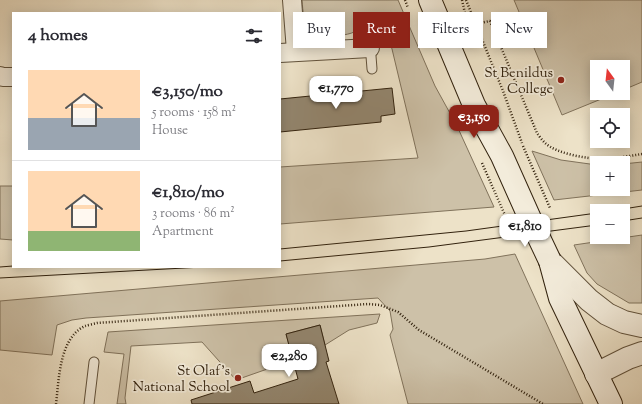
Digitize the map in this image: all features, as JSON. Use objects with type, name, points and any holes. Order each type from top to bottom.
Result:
[{"type":"main road","points":[[430,0],[474,105],[502,156],[550,261],[560,298],[611,404]]},
{"type":"main road","points":[[550,261],[589,300],[607,314],[624,322],[642,326]]},
{"type":"main road","points":[[596,374],[628,358],[642,353]]},
{"type":"street","points":[[292,0],[288,52],[370,48]]},
{"type":"street","points":[[0,76],[12,76]]},
{"type":"lane","points":[[370,48],[372,69]]},
{"type":"lane","points":[[89,404],[94,362]]},
{"type":"path","points":[[466,0],[471,12]]},
{"type":"path","points":[[483,22],[490,21],[537,133],[544,142],[552,148],[562,152],[603,159],[642,154]]},
{"type":"path","points":[[483,41],[523,146],[553,214]]},
{"type":"path","points":[[482,163],[511,228]]},
{"type":"path","points":[[56,404],[63,356],[68,342],[76,332],[85,326],[368,304],[380,305],[398,312],[425,334],[543,404]]},
{"type":"shaded area","points":[[302,0],[398,0],[403,12],[353,12],[353,32],[345,34],[345,12],[303,12]]},
{"type":"shaded area","points":[[514,0],[642,0],[642,82],[630,87],[630,60],[590,60],[590,100],[599,100],[562,115],[534,48],[547,48],[547,12],[519,12]]},
{"type":"shaded area","points":[[410,28],[435,86],[457,126],[494,207],[281,224],[281,167],[418,158],[392,49],[410,48]]},
{"type":"shaded area","points":[[532,151],[561,160],[590,164],[590,196],[554,200]]},
{"type":"shaded area","points":[[642,162],[642,190],[630,191],[630,163]]},
{"type":"shaded area","points":[[0,186],[12,186],[12,240],[0,239]]},
{"type":"shaded area","points":[[642,235],[642,303],[629,303],[597,284],[587,273],[574,245],[590,243],[590,244],[630,244],[630,237]]},
{"type":"shaded area","points":[[515,254],[583,404],[408,404],[390,335],[393,329],[390,311],[378,298],[86,318],[72,320],[57,325],[52,355],[0,350],[0,301],[485,259]]},
{"type":"shaded area","points":[[380,314],[377,323],[349,330],[325,345],[320,325],[286,334],[293,360],[236,380],[202,342],[131,346],[125,398],[126,404],[117,404],[124,354],[104,352],[108,332]]},
{"type":"building","points":[[392,88],[395,114],[381,116],[381,122],[281,132],[281,99]]},
{"type":"building","points":[[320,325],[329,361],[326,362],[339,404],[192,404],[191,400],[250,381],[254,393],[298,379],[286,334]]},
{"type":"tram line","points":[[630,208],[642,206]]},
{"type":"tram line","points":[[281,249],[466,231],[590,214]]},
{"type":"tram line","points":[[630,220],[642,218]]},
{"type":"tram line","points":[[281,261],[429,247],[590,226]]},
{"type":"tram line","points":[[0,267],[12,266]]},
{"type":"tram line","points":[[0,278],[185,268]]},
{"type":"place","name":"St Benildus College","points":[[561,80]]},
{"type":"place","name":"St Olaf's National School","points":[[238,378]]}]
